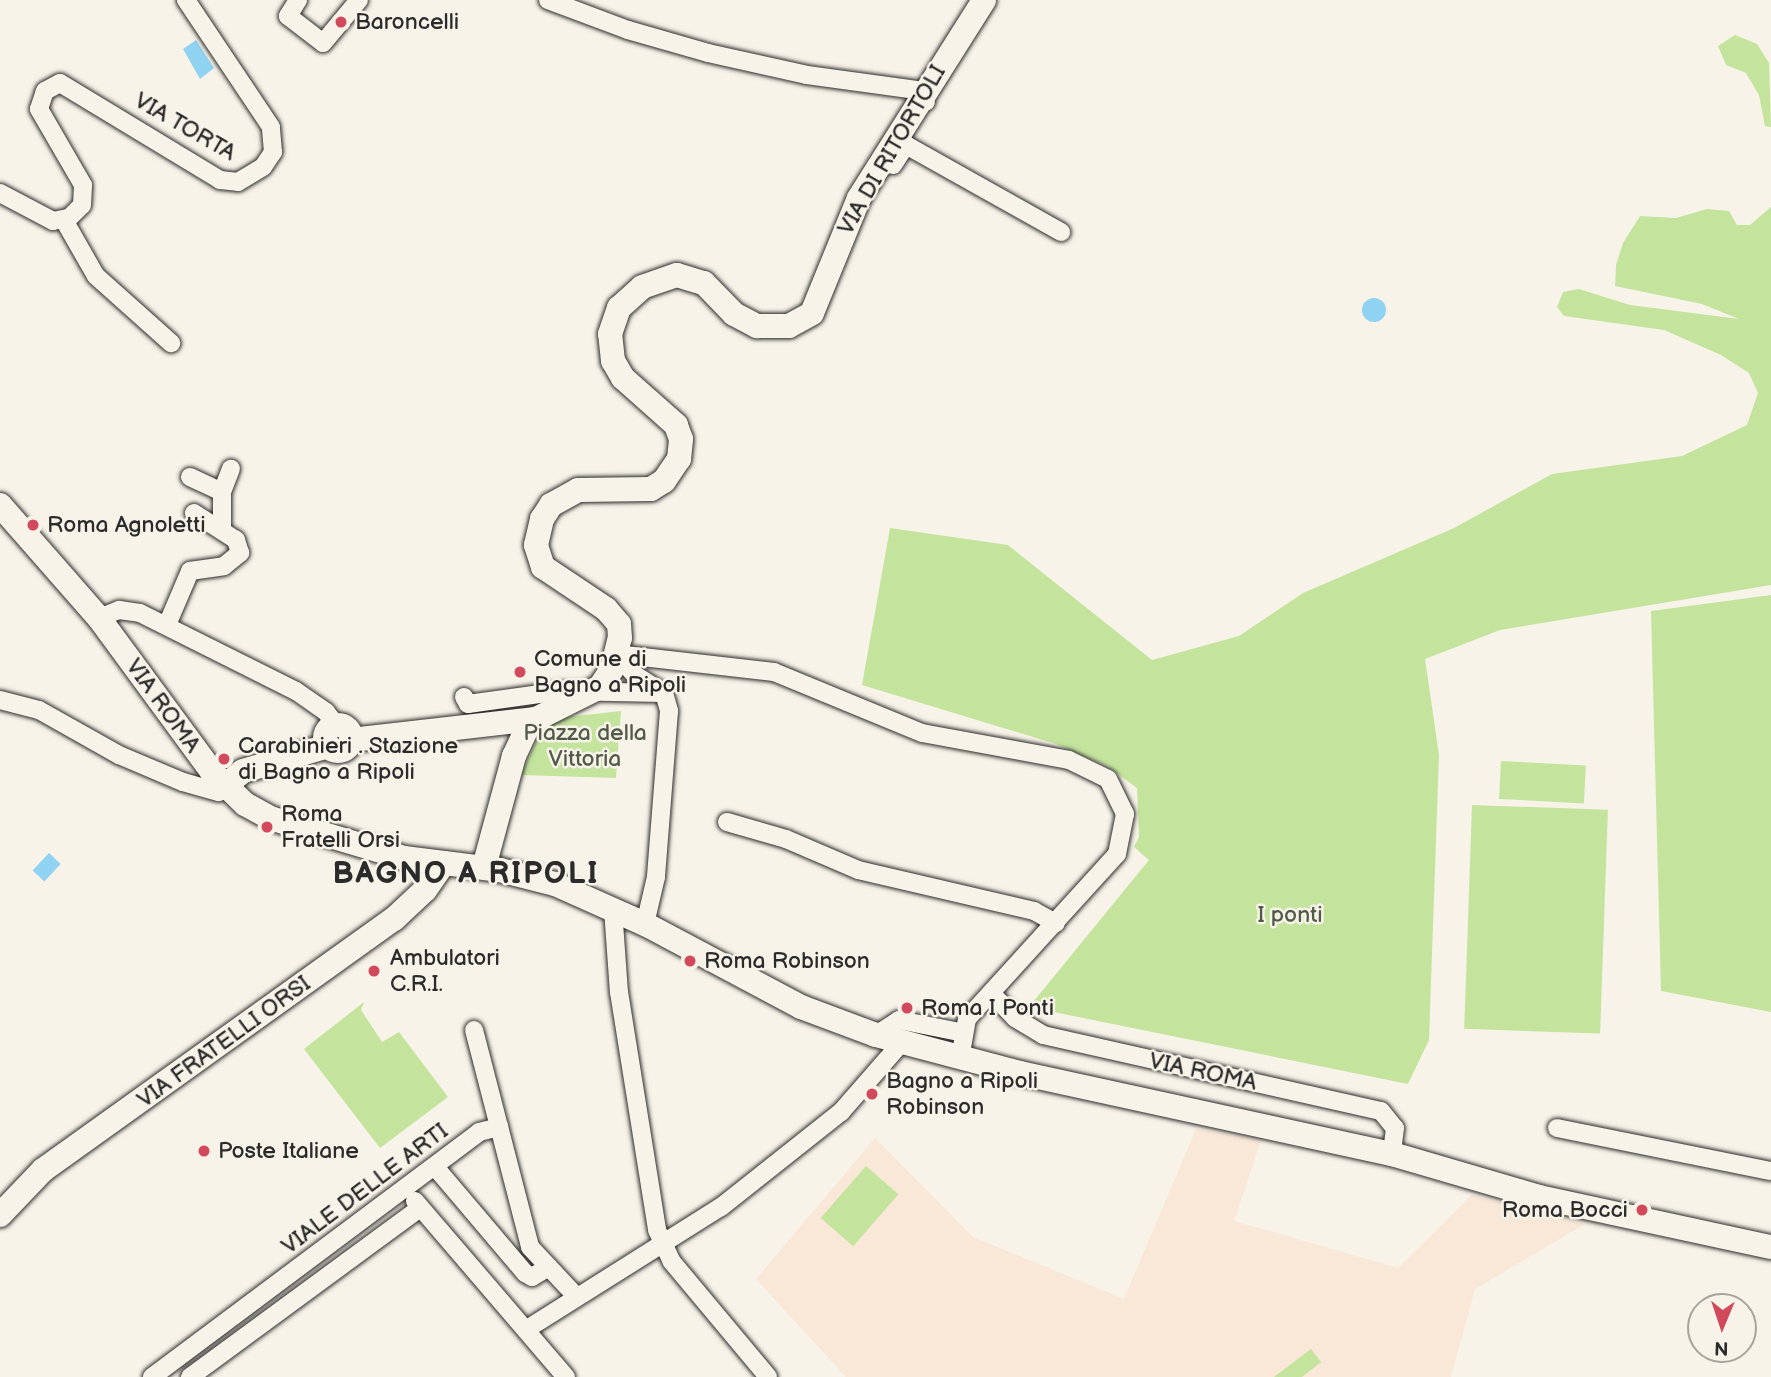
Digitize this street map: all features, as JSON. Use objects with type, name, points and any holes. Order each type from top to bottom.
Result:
[{"type":"street","name":"VIA TORTA","points":[[64,220],[82,205],[84,190],[38,105],[45,91],[60,83],[220,180],[232,183],[250,178],[269,159],[274,144],[271,127],[186,0]]},
{"type":"street","points":[[298,0],[288,16],[323,43],[359,0]]},
{"type":"street","points":[[548,0],[628,30],[708,53],[807,75],[929,85]]},
{"type":"street","name":"VIA DI RITORTOLI","points":[[617,654],[620,631],[615,618],[548,573],[539,559],[537,545],[542,519],[558,499],[578,490],[651,489],[670,475],[679,459],[681,439],[676,425],[623,378],[613,361],[610,334],[619,308],[642,287],[677,275],[704,283],[734,314],[757,326],[774,328],[800,322],[823,295],[839,239],[859,198],[984,0]]},
{"type":"street","points":[[859,198],[876,189],[906,145],[1061,232]]},
{"type":"street","points":[[0,193],[48,220],[64,220],[96,276],[171,343]]},
{"type":"street","points":[[222,530],[222,492],[231,469]]},
{"type":"street","points":[[190,477],[222,492]]},
{"type":"street","name":"VIA ROMA","points":[[0,505],[99,618],[225,786],[270,818],[393,855],[484,867],[538,878],[645,924],[801,1007],[876,1035],[960,1058],[1392,1154],[1512,1191],[1771,1247]]},
{"type":"street","points":[[167,625],[190,570],[224,566],[240,553],[236,540],[194,513]]},
{"type":"street","points":[[99,618],[132,610],[167,625],[296,691],[326,712],[338,737]]},
{"type":"street","points":[[0,700],[40,710],[119,755],[183,782],[219,792],[243,771],[338,737],[536,719],[591,693],[608,676],[617,654]]},
{"type":"street","points":[[617,654],[635,675],[664,693],[668,711],[656,877],[645,924]]},
{"type":"street","points":[[617,654],[755,668],[922,733],[1069,760],[1098,770],[1121,800],[1124,835],[1111,862],[967,1019],[960,1058]]},
{"type":"street","points":[[464,697],[468,704],[562,691],[664,693]]},
{"type":"street","points":[[484,867],[514,756],[536,719]]},
{"type":"street","points":[[727,822],[786,839],[858,870],[1034,911],[1056,923]]},
{"type":"street","name":"VIA FRATELLI ORSI","points":[[0,1215],[43,1170],[394,919],[425,890],[444,863]]},
{"type":"street","points":[[613,909],[619,992],[653,1216],[672,1262],[768,1377]]},
{"type":"street","name":"VIA ROMA","points":[[992,994],[1015,1018],[1043,1035],[1381,1111],[1395,1128],[1392,1154]]},
{"type":"street","points":[[876,1035],[900,1020],[964,1032]]},
{"type":"street","points":[[474,1030],[527,1238],[547,1268],[576,1296]]},
{"type":"street","points":[[527,1329],[576,1296],[687,1232],[829,1122],[902,1042]]},
{"type":"street","name":"VIALE DELLE ARTI","points":[[190,1377],[270,1304],[406,1190],[479,1132],[499,1128]]},
{"type":"street","points":[[1557,1128],[1771,1171]]},
{"type":"street","points":[[436,1168],[525,1273],[532,1277],[547,1268]]},
{"type":"street","points":[[406,1190],[566,1377]]},
{"type":"street","name":"VIALE DELLE ARTI","points":[[152,1377],[420,1208]]},
{"type":"shaded area","points":[[1196,1129],[1261,1140],[1234,1221],[1398,1268],[1472,1195],[1585,1224],[1475,1289],[1451,1377],[846,1377],[756,1279],[875,1138],[973,1237],[1124,1299]]},
{"type":"green space","points":[[1735,35],[1757,44],[1769,63],[1771,127],[1765,126],[1759,95],[1746,73],[1726,65],[1718,46]]},
{"type":"green space","name":"I ponti","points":[[1771,207],[1771,585],[1500,630],[1425,659],[1439,755],[1429,1040],[1408,1084],[1029,1007],[1149,860],[1134,847],[1139,837],[1137,788],[1107,766],[1056,744],[862,685],[890,528],[1008,545],[1152,660],[1239,636],[1303,593],[1454,528],[1552,474],[1682,456],[1747,425],[1758,393],[1749,373],[1721,355],[1664,330],[1564,316],[1557,307],[1563,292],[1579,289],[1630,305],[1739,319],[1702,304],[1615,286],[1616,265],[1623,243],[1640,216],[1676,218],[1707,209],[1729,211],[1737,225],[1750,225]]},
{"type":"green space","points":[[1771,595],[1771,1012],[1661,991],[1651,611]]},
{"type":"green space","name":"Piazza della Vittoria","points":[[621,711],[616,778],[521,775],[539,735],[558,718]]},
{"type":"green space","points":[[1501,761],[1586,765],[1584,803],[1499,799]]},
{"type":"green space","points":[[1472,805],[1608,810],[1600,1034],[1464,1029]]},
{"type":"green space","points":[[364,1002],[361,1010],[382,1042],[399,1032],[448,1097],[380,1148],[304,1049]]},
{"type":"green space","points":[[866,1166],[898,1194],[853,1246],[821,1218]]},
{"type":"green space","points":[[1311,1349],[1321,1362],[1302,1377],[1274,1377]]},
{"type":"water","points":[[196,40],[214,68],[200,79],[183,49]]},
{"type":"water","points":[[1374,298],[1382,302],[1386,310],[1382,318],[1374,322],[1366,318],[1362,310],[1366,302]]},
{"type":"water","points":[[49,853],[61,864],[44,881],[33,871]]},
{"type":"place","name":"Baroncelli","points":[[341,22]]},
{"type":"place","name":"Roma Agnoletti","points":[[33,525]]},
{"type":"place","name":"Comune di Bagno a Ripoli","points":[[520,672]]},
{"type":"place","name":"Carabinieri . Stazione di Bagno a Ripoli","points":[[224,759]]},
{"type":"place","name":"Roma Fratelli Orsi","points":[[267,827]]},
{"type":"place","name":"Roma Robinson","points":[[690,961]]},
{"type":"place","name":"Ambulatori C.R.I.","points":[[374,971]]},
{"type":"place","name":"Roma I Ponti","points":[[907,1008]]},
{"type":"place","name":"Bagno a Ripoli Robinson","points":[[872,1094]]},
{"type":"place","name":"Poste Italiane","points":[[204,1151]]},
{"type":"place","name":"Roma Bocci","points":[[1642,1210]]},
{"type":"district","name":"BAGNO A RIPOLI","points":[[466,874]]}]
